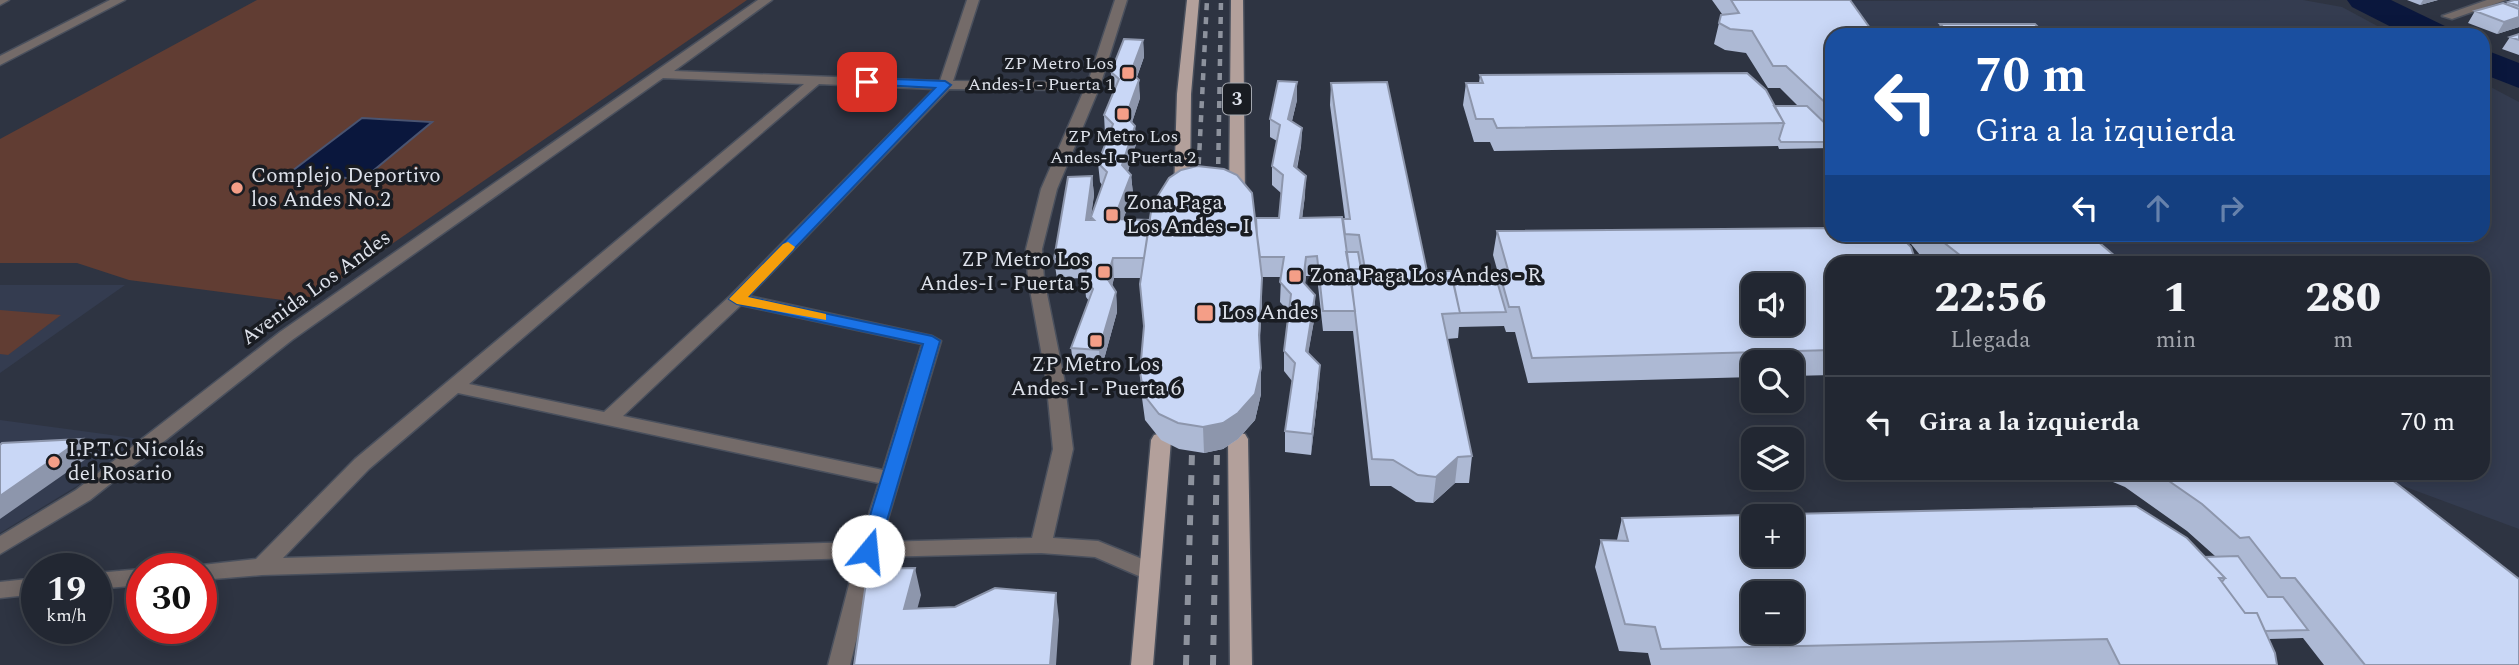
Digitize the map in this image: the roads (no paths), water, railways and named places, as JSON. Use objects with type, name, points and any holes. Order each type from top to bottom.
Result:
[{"type":"main road","points":[[1182,194],[1184,94],[1193,0]]},
{"type":"main road","name":"3","points":[[1237,0],[1237,199]]},
{"type":"main road","points":[[1238,439],[1241,665]]},
{"type":"main road","points":[[1142,665],[1161,440]]},
{"type":"street","points":[[0,61],[119,0]]},
{"type":"street","name":"Avenida Los Andes","points":[[0,546],[83,495],[286,336],[766,0]]},
{"type":"street","points":[[608,419],[737,299],[945,85],[973,0]]},
{"type":"street","points":[[1041,545],[1063,449],[1055,378],[1035,279],[1034,249],[1049,189],[1093,86],[1121,0]]},
{"type":"street","points":[[2448,16],[2500,0]]},
{"type":"street","points":[[660,74],[945,85],[1093,86]]},
{"type":"street","points":[[262,567],[362,464],[816,80]]},
{"type":"street","points":[[737,299],[932,341],[868,551],[839,665]]},
{"type":"street","points":[[452,386],[891,479]]},
{"type":"street","points":[[217,571],[262,567],[1041,545],[1098,550],[1149,571]]},
{"type":"street","points":[[0,590],[21,588]]},
{"type":"water","points":[[362,118],[432,122],[362,180],[292,171]]},
{"type":"waterway","points":[[2364,0],[2420,28]]},
{"type":"waterway","points":[[2490,63],[2519,77]]},
{"type":"railway","points":[[1198,178],[1207,0]]},
{"type":"railway","points":[[1218,178],[1221,0]]},
{"type":"railway","points":[[1198,178],[1198,185]]},
{"type":"railway","points":[[1218,178],[1218,187]]},
{"type":"railway","points":[[1213,665],[1217,450]]},
{"type":"railway","points":[[1186,665],[1192,452]]},
{"type":"place","name":"ZP Metro Los Andes-I - Puerta 1","points":[[1128,73]]},
{"type":"place","name":"ZP Metro Los Andes-I - Puerta 2","points":[[1123,114]]},
{"type":"place","name":"Complejo Deportivo los Andes No.2","points":[[237,188]]},
{"type":"place","name":"Zona Paga Los Andes - I","points":[[1112,215]]},
{"type":"place","name":"ZP Metro Los Andes-I - Puerta 5","points":[[1104,272]]},
{"type":"place","name":"Zona Paga Los Andes - R","points":[[1295,276]]},
{"type":"place","name":"Los Andes","points":[[1205,313]]},
{"type":"place","name":"ZP Metro Los Andes-I - Puerta 6","points":[[1096,341]]},
{"type":"place","name":"I.P.T.C Nicolás del Rosario","points":[[54,462]]}]
